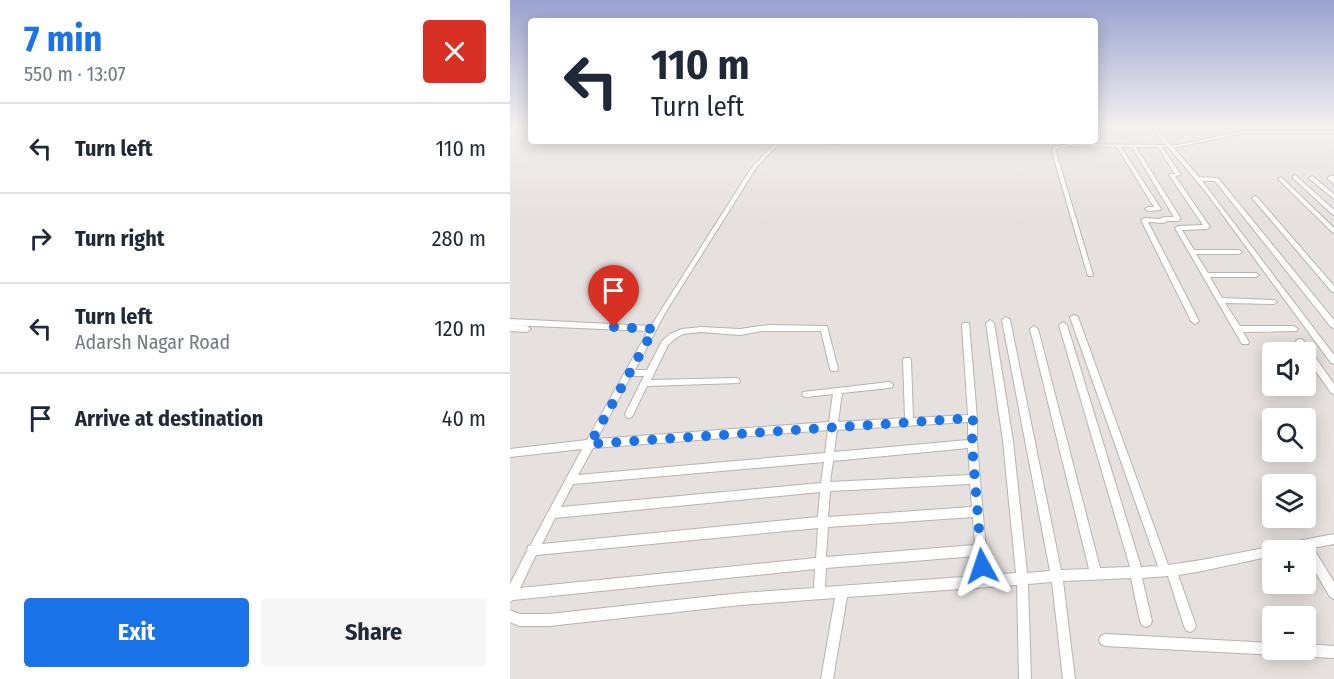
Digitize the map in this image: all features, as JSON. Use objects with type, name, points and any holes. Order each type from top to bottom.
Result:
[{"type":"street","points":[[510,596],[532,550],[653,331],[754,167],[761,160]]},
{"type":"street","points":[[1057,160],[1089,275]]},
{"type":"street","points":[[1127,160],[1158,209],[1148,209]]},
{"type":"street","points":[[1142,160],[1178,219],[1144,220],[1196,321]]},
{"type":"street","points":[[1168,160],[1179,175],[1171,175],[1207,227],[1178,228],[1245,342]]},
{"type":"street","points":[[1180,160],[1198,179],[1334,361]]},
{"type":"street","points":[[1295,177],[1334,213]]},
{"type":"street","points":[[1312,178],[1334,197]]},
{"type":"street","points":[[1198,179],[1216,179],[1334,325]]},
{"type":"street","points":[[1281,179],[1334,231]]},
{"type":"street","points":[[1255,198],[1334,290]]},
{"type":"street","points":[[1192,252],[1239,252]]},
{"type":"street","points":[[1205,274],[1257,275]]},
{"type":"street","points":[[1220,300],[1274,302]]},
{"type":"street","points":[[1074,317],[1190,626]]},
{"type":"street","points":[[1006,320],[1057,576],[1069,679]]},
{"type":"street","points":[[510,322],[653,331]]},
{"type":"street","points":[[990,323],[1008,441],[1022,579],[1025,679]]},
{"type":"street","points":[[966,325],[973,418],[972,444],[983,581]]},
{"type":"street","points":[[1063,325],[1136,573],[1146,621]]},
{"type":"street","points":[[510,328],[653,331]]},
{"type":"street","points":[[629,414],[665,343],[678,333],[706,329],[742,332],[761,328],[824,328],[834,369]]},
{"type":"street","points":[[1034,329],[1096,575]]},
{"type":"street","points":[[1237,329],[1294,329]]},
{"type":"street","points":[[907,360],[909,422]]},
{"type":"street","points":[[1316,365],[1334,391]]},
{"type":"street","points":[[630,373],[649,373]]},
{"type":"street","points":[[644,383],[736,381]]},
{"type":"street","points":[[806,394],[889,385]]},
{"type":"street","points":[[819,593],[825,487],[838,390]]},
{"type":"street","points":[[510,453],[590,444],[973,418]]},
{"type":"street","points":[[570,480],[972,444]]},
{"type":"street","points":[[552,513],[825,487],[975,479]]},
{"type":"street","points":[[532,550],[824,522],[978,512]]},
{"type":"street","points":[[1316,542],[1334,539]]},
{"type":"street","points":[[510,596],[822,563],[981,550]]},
{"type":"street","points":[[510,616],[519,620],[549,620],[741,599],[842,591],[1057,576],[1168,571],[1262,553]]},
{"type":"street","points":[[1316,563],[1334,593]]},
{"type":"street","points":[[827,679],[842,591]]},
{"type":"street","points":[[1105,640],[1334,652]]},
{"type":"route","points":[[614,327],[654,329],[590,444],[973,418],[972,444],[982,566]]}]
